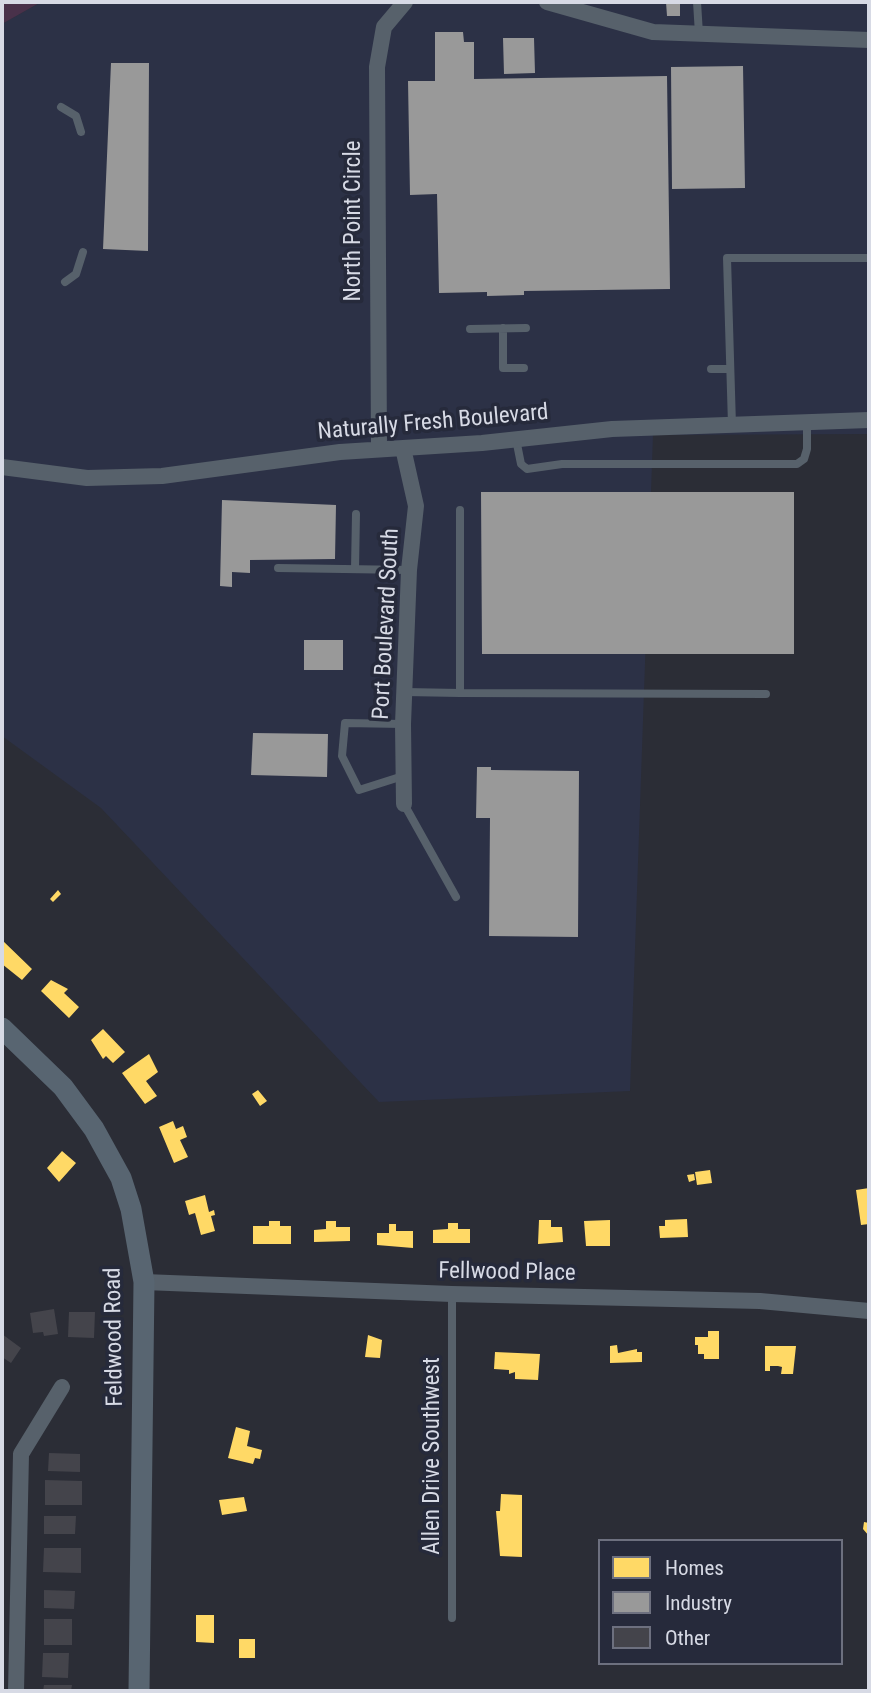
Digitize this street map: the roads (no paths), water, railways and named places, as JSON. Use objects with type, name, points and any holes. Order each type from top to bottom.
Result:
[{"type":"street","points":[[547,2],[653,33],[869,40]]},
{"type":"street","name":"North Point Circle","points":[[379,449],[383,329],[377,67],[384,27],[402,3]]},
{"type":"street","name":"Naturally Fresh Boulevard","points":[[2,467],[87,478],[162,476],[379,449],[625,428],[869,420]]},
{"type":"street","name":"Port Boulevard South","points":[[403,449],[416,506],[409,570],[403,724],[404,804]]},
{"type":"street","name":"Feldwood Road","points":[[2,1028],[63,1087],[94,1129],[121,1178],[131,1209],[144,1282],[139,1691]]},
{"type":"street","name":"Fellwood Place","points":[[144,1282],[452,1294],[760,1301],[869,1311]]},
{"type":"street","points":[[16,1691],[21,1454],[62,1387]]},
{"type":"lane","points":[[697,2],[699,34]]},
{"type":"lane","points":[[61,107],[76,116],[82,132]]},
{"type":"lane","points":[[65,282],[76,274],[83,252]]},
{"type":"lane","points":[[732,425],[727,258],[869,258]]},
{"type":"lane","points":[[503,328],[503,368],[524,368]]},
{"type":"lane","points":[[470,329],[526,328]]},
{"type":"lane","points":[[711,369],[730,369]]},
{"type":"lane","points":[[516,439],[521,464],[527,469],[562,464],[797,464],[804,459],[807,449],[807,424]]},
{"type":"lane","points":[[460,510],[460,693]]},
{"type":"lane","points":[[355,569],[356,514]]},
{"type":"lane","points":[[278,568],[409,570]]},
{"type":"lane","points":[[405,692],[766,694]]},
{"type":"lane","points":[[403,724],[345,723],[342,755],[359,790],[403,776]]},
{"type":"lane","points":[[404,804],[456,897]]},
{"type":"lane","name":"Allen Drive Southwest","points":[[452,1294],[452,1618]]}]
